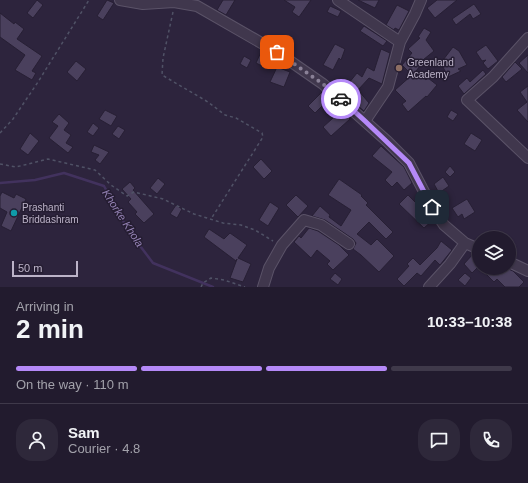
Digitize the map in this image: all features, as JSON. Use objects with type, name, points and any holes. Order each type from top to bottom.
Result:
[{"type":"street","points":[[120,0],[143,4],[174,2],[197,6],[277,52],[323,84],[409,163],[432,207],[444,225],[465,243],[472,246]]},
{"type":"street","points":[[338,0],[400,42]]},
{"type":"street","points":[[365,121],[388,87],[400,42],[421,0]]},
{"type":"street","points":[[528,38],[493,77],[467,100],[528,158]]},
{"type":"street","points":[[263,287],[269,268],[282,245],[304,220],[321,225],[349,244]]},
{"type":"street","points":[[429,287],[450,264],[465,243]]},
{"type":"street","points":[[516,265],[528,271]]},
{"type":"path","points":[[0,133],[13,119],[38,82],[89,0]]},
{"type":"path","points":[[174,2],[173,14],[163,58],[162,75],[208,102],[225,115],[236,118],[262,133],[263,137],[210,219]]},
{"type":"path","points":[[0,164],[16,167],[48,159],[96,170],[111,185],[127,196],[134,192],[163,199],[194,214],[248,227],[282,245]]},
{"type":"path","points":[[201,287],[203,283],[210,278],[224,280],[245,287]]},
{"type":"building","points":[[37,0],[43,5],[33,18],[27,13]]},
{"type":"building","points":[[107,0],[114,3],[103,20],[97,16]]},
{"type":"building","points":[[223,0],[235,0],[226,15],[217,10]]},
{"type":"building","points":[[284,0],[311,0],[299,17],[292,12],[295,7]]},
{"type":"building","points":[[358,0],[379,0],[375,8]]},
{"type":"building","points":[[437,0],[457,0],[435,18],[427,8]]},
{"type":"building","points":[[474,4],[481,14],[473,19],[470,14],[456,25],[452,19]]},
{"type":"building","points":[[397,5],[409,11],[399,30],[395,28],[394,30],[386,25]]},
{"type":"building","points":[[330,6],[341,11],[338,17],[327,12]]},
{"type":"building","points":[[0,13],[14,24],[15,22],[24,29],[17,39],[42,56],[32,71],[36,73],[32,80],[15,70],[25,55],[0,37]]},
{"type":"building","points":[[364,26],[387,41],[383,46],[360,31]]},
{"type":"building","points":[[424,28],[431,32],[426,40],[434,51],[418,64],[420,66],[416,71],[426,80],[428,78],[437,85],[427,97],[426,96],[408,112],[402,104],[406,101],[395,90],[412,75],[402,65],[412,53],[408,49],[420,38],[418,37]]},
{"type":"building","points":[[335,44],[345,49],[341,60],[339,58],[333,70],[323,65]]},
{"type":"building","points":[[486,45],[498,61],[488,69],[483,63],[486,60],[482,61],[476,52]]},
{"type":"building","points":[[453,47],[459,51],[467,65],[458,69],[461,71],[448,77],[440,64]]},
{"type":"building","points":[[381,49],[390,53],[382,84],[369,78],[358,90],[369,103],[364,111],[353,102],[356,99],[344,89],[357,73],[362,77],[367,67],[374,71]]},
{"type":"building","points":[[261,52],[267,55],[262,66],[256,63]]},
{"type":"building","points":[[528,55],[528,73],[519,63]]},
{"type":"building","points":[[244,56],[251,60],[247,68],[240,64]]},
{"type":"building","points":[[76,61],[86,69],[77,81],[67,72]]},
{"type":"building","points":[[515,62],[522,69],[506,82],[502,77]]},
{"type":"building","points":[[277,67],[290,72],[284,87],[270,82]]},
{"type":"building","points":[[483,70],[486,74],[464,94],[458,86],[467,78],[470,82]]},
{"type":"building","points":[[528,86],[528,122],[517,110],[527,102],[520,92]]},
{"type":"building","points":[[322,92],[329,99],[315,113],[308,106]]},
{"type":"building","points":[[105,110],[117,116],[111,126],[99,119]]},
{"type":"building","points":[[342,110],[350,119],[331,136],[323,127]]},
{"type":"building","points":[[451,110],[458,114],[453,121],[447,117]]},
{"type":"building","points":[[59,114],[69,123],[64,130],[71,135],[66,143],[73,147],[68,153],[49,138],[58,126],[52,122]]},
{"type":"building","points":[[93,123],[99,128],[93,136],[87,132]]},
{"type":"building","points":[[118,126],[125,130],[119,139],[112,134]]},
{"type":"building","points":[[30,133],[39,141],[28,155],[20,149]]},
{"type":"building","points":[[471,133],[482,140],[475,151],[464,144]]},
{"type":"building","points":[[94,145],[109,152],[100,164],[95,160],[99,155],[91,152]]},
{"type":"building","points":[[381,146],[404,167],[412,183],[404,190],[397,182],[392,187],[385,180],[392,172],[372,156]]},
{"type":"building","points":[[261,159],[272,171],[264,179],[253,167]]},
{"type":"building","points":[[450,166],[455,172],[450,177],[445,172]]},
{"type":"building","points":[[443,177],[449,186],[439,193],[434,184]]},
{"type":"building","points":[[158,178],[165,184],[157,194],[150,188]]},
{"type":"building","points":[[339,179],[362,195],[361,196],[368,203],[366,205],[393,232],[386,239],[369,222],[357,234],[371,245],[377,239],[394,256],[379,272],[353,249],[356,243],[353,239],[325,220],[312,216],[320,206],[330,215],[329,217],[341,226],[351,210],[328,195]]},
{"type":"building","points":[[130,182],[135,188],[133,190],[154,214],[144,223],[135,214],[137,212],[128,202],[131,199],[122,189]]},
{"type":"building","name":"Prashanti Briddashram","points":[[2,192],[14,198],[16,194],[26,199],[11,231],[1,226],[7,212],[0,208],[0,196]]},
{"type":"building","points":[[296,195],[308,206],[298,217],[286,205]]},
{"type":"building","points":[[408,195],[426,213],[427,212],[433,220],[424,228],[399,204]]},
{"type":"building","points":[[467,199],[475,212],[464,219],[462,214],[458,217],[452,208]]},
{"type":"building","points":[[270,202],[279,208],[268,226],[259,220]]},
{"type":"building","points":[[176,205],[182,209],[177,218],[170,214]]},
{"type":"building","points":[[309,228],[318,231],[339,245],[349,255],[333,270],[327,264],[330,261],[317,250],[311,258],[294,242],[299,236],[301,238]]},
{"type":"building","points":[[209,229],[224,239],[230,233],[247,245],[238,258],[251,264],[243,282],[230,278],[237,259],[236,261],[204,237]]},
{"type":"building","points":[[441,241],[452,250],[440,265],[435,260],[421,276],[417,273],[404,286],[397,279],[409,266],[407,264],[413,258],[420,265],[437,248]]},
{"type":"building","points":[[472,255],[472,273],[464,264]]},
{"type":"building","points":[[335,273],[342,279],[338,285],[330,279]]},
{"type":"building","points":[[465,273],[471,278],[465,286],[458,280]]},
{"type":"building","points":[[516,274],[524,282],[519,287],[505,287],[497,279],[494,282],[487,275]]},
{"type":"waterway","name":"Khorke Khola","points":[[0,183],[35,180],[64,173],[104,186],[128,230],[153,263],[213,287]]},
{"type":"way so far","points":[[277,52],[323,84],[341,99]]},
{"type":"place","name":"Greenland Academy","points":[[399,68]]},
{"type":"place","name":"Prashanti Briddashram","points":[[14,213]]},
{"type":"route","points":[[341,99],[409,163],[432,207]]}]
